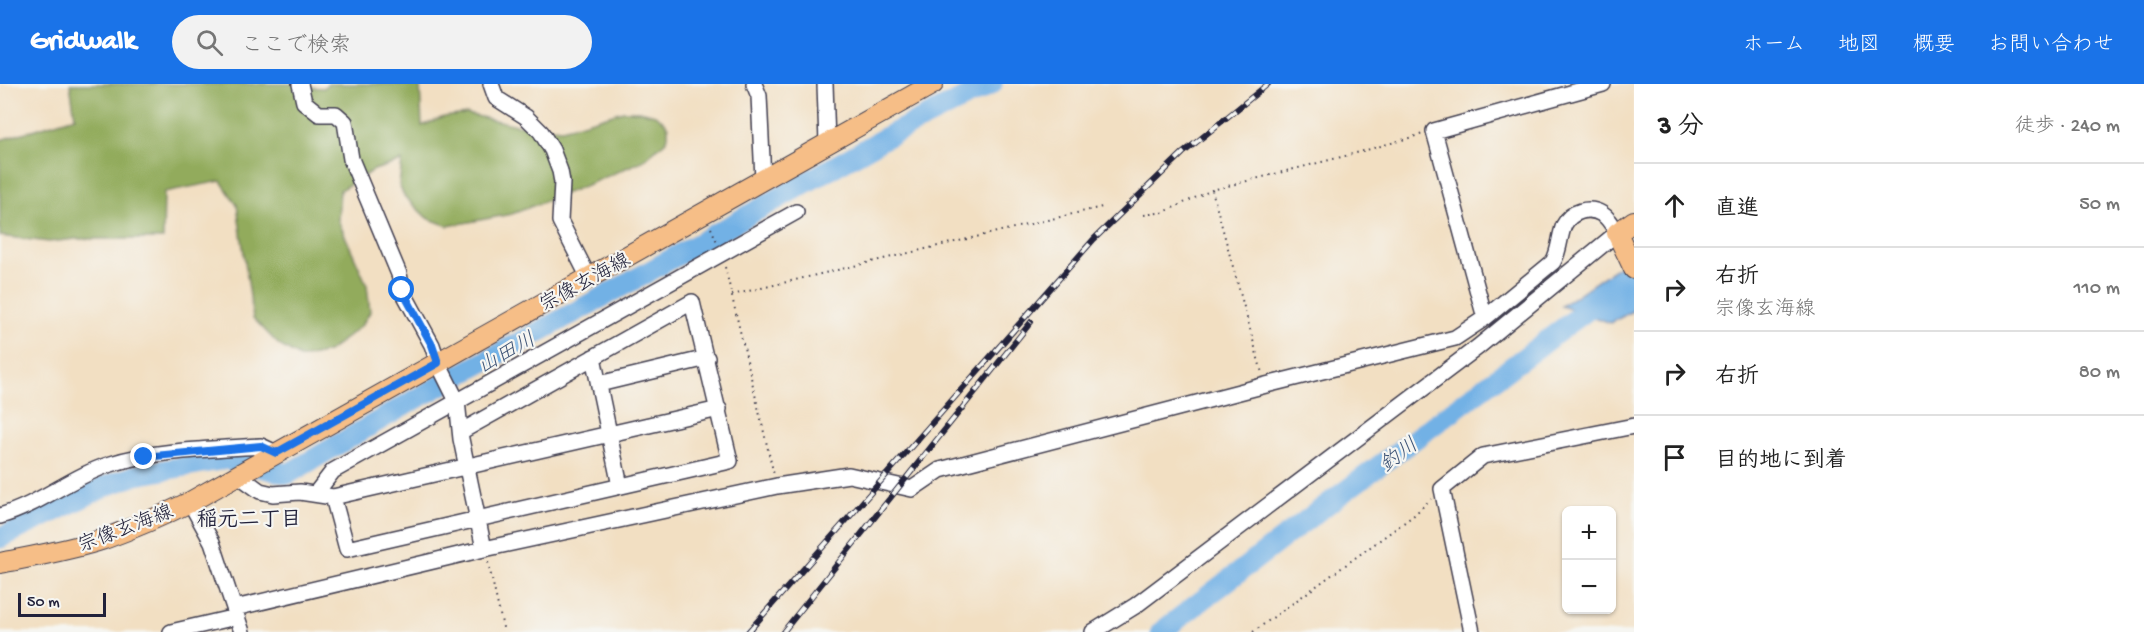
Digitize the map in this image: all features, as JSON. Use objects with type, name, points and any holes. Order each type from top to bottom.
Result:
[{"type":"main road","name":"宗像玄海線","points":[[0,563],[103,539],[150,522],[190,502],[933,84]]},
{"type":"main road","points":[[1631,263],[1617,233],[1634,221]]},
{"type":"street","points":[[300,84],[304,102],[319,114],[336,114],[345,122],[351,159],[399,274],[402,290],[432,345],[438,363],[457,401],[462,431],[461,439],[484,549]]},
{"type":"street","points":[[491,84],[496,98],[526,117],[541,132],[552,150],[560,171],[560,221],[589,278]]},
{"type":"street","points":[[754,84],[759,96],[763,179]]},
{"type":"street","points":[[825,84],[827,143]]},
{"type":"street","points":[[1485,318],[1434,131],[1603,84]]},
{"type":"street","points":[[171,632],[238,619],[484,549],[777,486],[849,475],[912,489],[940,470],[1455,338],[1485,318],[1553,262],[1559,251],[1563,226],[1575,213],[1591,210],[1601,213],[1617,233],[1469,354],[1135,606],[1093,632]]},
{"type":"street","points":[[316,493],[333,471],[796,212]]},
{"type":"street","points":[[333,497],[346,549],[730,460],[692,302],[462,431]]},
{"type":"street","points":[[593,357],[611,434],[620,486]]},
{"type":"street","points":[[599,384],[707,358]]},
{"type":"street","points":[[238,475],[260,490],[273,494],[316,493],[333,497],[719,409]]},
{"type":"street","points":[[1472,632],[1442,489],[1483,456],[1634,426]]},
{"type":"street","points":[[0,516],[20,510],[111,464],[144,457],[261,446],[276,453]]},
{"type":"street","points":[[190,502],[212,542],[238,619]]},
{"type":"path","points":[[1144,215],[1164,212],[1212,190],[1434,131]]},
{"type":"path","points":[[1212,190],[1266,385]]},
{"type":"path","points":[[732,295],[1102,207]]},
{"type":"path","points":[[704,213],[722,252],[777,486]]},
{"type":"path","points":[[1253,632],[1413,516],[1442,489]]},
{"type":"path","points":[[484,549],[504,632]]},
{"type":"green space","points":[[70,84],[305,84],[307,87],[324,88],[327,84],[420,84],[422,126],[444,117],[467,114],[517,125],[562,129],[623,111],[640,111],[655,115],[664,121],[668,127],[668,137],[642,161],[587,185],[512,214],[448,226],[427,218],[404,196],[399,185],[402,161],[374,170],[340,190],[338,220],[367,285],[370,312],[362,325],[328,352],[301,358],[279,345],[253,318],[237,205],[221,181],[164,192],[163,239],[76,239],[49,242],[0,236],[0,140],[75,117]]},
{"type":"water","points":[[1634,256],[1634,310],[1611,323],[1561,306]]},
{"type":"waterway","name":"山田川","points":[[0,538],[106,486],[136,475],[226,459],[288,474],[414,400],[641,276],[890,135],[992,84]]},
{"type":"waterway","name":"釣川","points":[[1161,632],[1309,518],[1605,297]]},
{"type":"railway","points":[[748,632],[1094,239],[1183,153],[1268,84]]},
{"type":"railway","points":[[783,632],[1031,322]]},
{"type":"district","name":"稲元二丁目","points":[[249,518]]},
{"type":"route","points":[[144,457],[199,450],[261,446],[276,453],[438,363],[432,345],[402,290]]}]
